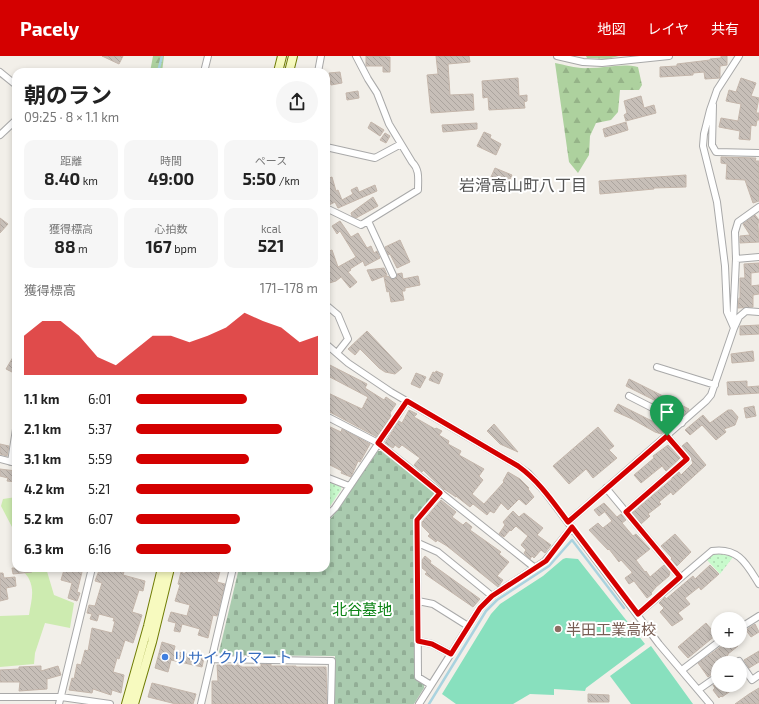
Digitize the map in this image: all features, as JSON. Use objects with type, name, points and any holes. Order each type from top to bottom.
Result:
[{"type":"main road","points":[[279,68],[282,56]]},
{"type":"main road","points":[[290,68],[293,56]]},
{"type":"main road","points":[[126,704],[148,626],[161,572]]},
{"type":"main road","points":[[134,704],[152,642],[169,572]]},
{"type":"street","points":[[205,68],[208,56]]},
{"type":"street","points":[[319,68],[321,56]]},
{"type":"street","points":[[330,210],[361,225],[418,190],[418,175],[416,166],[412,162],[389,124],[377,93],[356,56]]},
{"type":"street","points":[[556,56],[583,62],[602,64],[670,56]]},
{"type":"street","points":[[734,326],[727,312],[725,266],[717,202],[703,146],[704,134],[717,90],[739,56]]},
{"type":"street","points":[[0,72],[12,82]]},
{"type":"street","points":[[713,100],[714,117],[712,145],[716,152],[759,153]]},
{"type":"street","points":[[0,136],[12,124]]},
{"type":"street","points":[[330,148],[375,158],[401,144]]},
{"type":"street","points":[[734,326],[736,259],[735,232],[738,222],[759,207]]},
{"type":"street","points":[[368,221],[393,274]]},
{"type":"street","points":[[736,259],[759,257]]},
{"type":"street","points":[[330,308],[338,315],[348,339],[337,353]]},
{"type":"street","points":[[420,704],[480,608],[492,596],[546,561],[570,525],[606,488],[682,423],[712,395],[734,326],[739,317],[746,312],[759,312]]},
{"type":"street","points":[[330,347],[364,375],[528,473],[545,492],[659,644],[710,704]]},
{"type":"street","points":[[657,367],[715,385]]},
{"type":"street","points":[[629,396],[682,423]]},
{"type":"street","points":[[330,513],[335,508],[407,401]]},
{"type":"street","points":[[330,418],[378,443],[535,568]]},
{"type":"street","points":[[626,512],[687,459],[667,436]]},
{"type":"street","points":[[0,459],[12,462]]},
{"type":"street","points":[[330,479],[349,486]]},
{"type":"street","points":[[606,488],[680,577]]},
{"type":"street","points":[[431,685],[418,676],[417,520],[440,493]]},
{"type":"street","points":[[418,543],[438,552],[492,596]]},
{"type":"street","points":[[638,614],[712,551],[731,552],[741,558],[759,584]]},
{"type":"street","points":[[59,704],[91,572]]},
{"type":"street","points":[[201,704],[233,572]]},
{"type":"street","points":[[418,601],[433,604],[468,626]]},
{"type":"street","points":[[747,624],[759,616]]},
{"type":"street","points":[[418,641],[432,644],[451,654]]},
{"type":"street","points":[[682,670],[711,648]]},
{"type":"street","points":[[212,659],[332,661],[331,704]]},
{"type":"street","points":[[747,673],[752,680],[759,675]]},
{"type":"street","points":[[698,690],[711,681]]},
{"type":"street","points":[[0,697],[61,696],[110,704]]},
{"type":"green space","points":[[153,56],[164,56],[162,68],[151,68]]},
{"type":"green space","points":[[586,56],[619,56],[607,59],[587,58]]},
{"type":"green space","points":[[555,63],[585,68],[620,66],[638,67],[642,85],[639,90],[620,90],[618,112],[611,120],[596,123],[590,136],[589,155],[578,173],[569,162]]},
{"type":"green space","name":"北谷墓地","points":[[378,451],[381,451],[434,492],[434,496],[415,519],[416,679],[424,684],[424,688],[414,704],[335,704],[335,656],[221,655],[219,652],[238,572],[330,572],[330,519]]},
{"type":"green space","points":[[330,483],[341,487],[341,490],[330,506]]},
{"type":"green space","points":[[12,498],[12,527],[1,506],[3,499]]},
{"type":"green space","points":[[718,553],[733,557],[720,574],[707,560],[714,554]]},
{"type":"green space","name":"半田工業高校","points":[[566,558],[578,559],[645,644],[586,688],[585,691],[554,689],[554,695],[530,694],[513,704],[456,704],[442,694],[491,614],[500,604],[543,576]]},
{"type":"green space","points":[[24,572],[47,572],[54,595],[74,603],[70,628],[45,623],[35,653],[34,664],[0,667],[0,616],[29,615],[32,588],[28,577]]},
{"type":"green space","points":[[651,646],[693,704],[631,704],[610,676]]},
{"type":"building","points":[[102,56],[123,56],[119,64]]},
{"type":"building","points":[[366,56],[390,57],[390,72],[383,72],[383,66],[366,66]]},
{"type":"building","points":[[436,56],[469,56],[470,62],[448,64],[450,95],[473,94],[474,110],[431,113],[427,75],[438,74]]},
{"type":"building","points":[[721,56],[727,56],[727,65],[720,66],[720,78],[705,79],[704,72],[693,73],[693,75],[660,77],[660,67],[677,66],[677,64],[721,58]]},
{"type":"building","points":[[340,72],[342,83],[331,85],[330,73]]},
{"type":"building","points":[[518,78],[519,96],[527,95],[527,101],[524,102],[525,108],[489,110],[488,97],[483,98],[482,81]]},
{"type":"building","points":[[741,78],[756,83],[751,96],[759,98],[756,113],[759,113],[759,120],[757,120],[756,126],[751,125],[750,140],[739,139],[740,131],[719,127],[721,118],[738,121],[741,104],[726,101],[729,90],[736,92]]},
{"type":"building","points":[[358,91],[359,98],[347,100],[346,93]]},
{"type":"building","points":[[641,96],[644,108],[654,105],[656,113],[626,121],[624,115],[627,113],[624,101]]},
{"type":"building","points":[[371,122],[384,130],[380,136],[368,128]]},
{"type":"building","points":[[626,122],[628,130],[605,137],[603,129]]},
{"type":"building","points":[[477,123],[477,129],[443,132],[442,125]]},
{"type":"building","points":[[484,132],[491,135],[490,138],[501,144],[496,155],[477,146]]},
{"type":"building","points":[[385,133],[390,136],[386,143],[380,140]]},
{"type":"building","points":[[721,157],[756,158],[755,161],[759,161],[759,201],[753,203],[745,180],[726,179],[727,164],[721,163]]},
{"type":"building","points":[[495,168],[512,175],[508,183],[491,177]]},
{"type":"building","points":[[686,175],[686,187],[654,188],[600,194],[599,181]]},
{"type":"building","points":[[332,177],[336,191],[338,190],[342,200],[353,194],[351,190],[357,187],[359,192],[375,185],[377,191],[338,208],[335,202],[330,204],[330,178]]},
{"type":"building","points":[[373,197],[378,206],[356,218],[352,216],[351,213]]},
{"type":"building","points":[[755,215],[759,220],[759,242],[740,243],[740,236],[750,235],[743,224]]},
{"type":"building","points":[[0,218],[8,224],[0,233]]},
{"type":"building","points":[[340,221],[351,237],[358,233],[367,248],[371,246],[374,253],[377,251],[380,258],[365,266],[363,261],[350,269],[351,270],[348,272],[357,282],[350,288],[341,277],[336,281],[330,283],[330,251],[332,250],[338,267],[356,257],[340,231],[337,234],[332,226]]},
{"type":"building","points":[[400,240],[410,262],[397,268],[390,254],[388,255],[385,247]]},
{"type":"building","points":[[759,263],[759,272],[751,273],[751,286],[759,285],[759,294],[753,295],[753,307],[738,308],[740,298],[740,278],[745,278],[744,264]]},
{"type":"building","points":[[384,268],[387,275],[372,281],[367,270]]},
{"type":"building","points":[[402,273],[403,279],[418,276],[420,285],[405,288],[405,291],[402,291],[404,300],[391,302],[384,277],[388,276],[391,279],[395,279],[397,274]]},
{"type":"building","points":[[759,325],[759,334],[740,335],[740,326]]},
{"type":"building","points":[[367,331],[402,368],[395,374],[385,372],[379,368],[360,349],[355,355],[348,349]]},
{"type":"building","points":[[753,351],[754,361],[732,363],[731,354]]},
{"type":"building","points":[[12,359],[12,372],[6,369]]},
{"type":"building","points":[[330,365],[367,384],[365,388],[384,400],[386,397],[396,404],[390,413],[391,416],[377,437],[330,412],[330,394],[362,409],[368,397],[330,377]]},
{"type":"building","points":[[436,371],[443,374],[439,384],[429,380],[433,372],[435,373]]},
{"type":"building","points":[[416,373],[426,377],[420,388],[411,384]]},
{"type":"building","points":[[629,379],[689,409],[688,411],[684,415],[673,409],[673,411],[626,386]]},
{"type":"building","points":[[747,381],[747,387],[759,386],[759,393],[728,395],[727,382]]},
{"type":"building","points":[[618,404],[662,426],[664,423],[670,426],[661,434],[655,432],[614,411]]},
{"type":"building","points":[[754,406],[756,416],[746,418],[744,408]]},
{"type":"building","points":[[409,410],[417,414],[414,417],[435,429],[436,428],[442,431],[439,435],[449,441],[448,444],[461,451],[459,455],[484,469],[479,476],[483,480],[472,494],[484,504],[504,482],[503,481],[508,472],[520,479],[529,488],[528,489],[534,497],[526,505],[519,499],[508,510],[501,503],[494,513],[490,511],[487,515],[473,504],[470,507],[456,496],[444,490],[423,470],[422,472],[414,465],[420,458],[402,445],[399,448],[395,445],[393,448],[385,443],[399,421],[402,423]]},
{"type":"building","points":[[728,410],[732,410],[738,417],[735,425],[724,429],[726,432],[716,440],[702,425],[690,435],[685,430],[703,415],[710,423]]},
{"type":"building","points":[[494,424],[518,452],[500,444],[487,431]]},
{"type":"building","points":[[330,427],[341,432],[342,429],[370,444],[360,462],[358,461],[351,477],[341,473],[342,471],[330,465]]},
{"type":"building","points":[[598,427],[614,446],[609,450],[617,458],[593,478],[586,469],[569,484],[553,466]]},
{"type":"building","points":[[687,442],[706,465],[673,495],[671,492],[659,502],[661,504],[648,514],[650,516],[641,524],[632,513],[679,472],[681,475],[693,463],[690,456],[682,446]]},
{"type":"building","points":[[0,444],[9,446],[7,456],[0,454]]},
{"type":"building","points":[[668,445],[680,458],[666,471],[662,466],[641,483],[634,475],[654,458],[653,456]]},
{"type":"building","points":[[0,469],[12,470],[12,482],[7,481],[8,478],[0,476]]},
{"type":"building","points":[[441,500],[456,512],[452,517],[463,525],[466,522],[472,527],[470,530],[501,552],[499,554],[509,562],[497,576],[503,580],[498,587],[447,546],[437,540],[436,542],[428,536],[430,534],[422,526],[422,522]]},
{"type":"building","points":[[604,503],[617,517],[621,514],[626,520],[622,523],[633,536],[636,534],[650,549],[636,560],[645,572],[646,571],[650,577],[664,565],[670,572],[669,576],[656,587],[651,593],[652,594],[647,598],[634,581],[629,584],[625,578],[632,572],[621,560],[619,562],[609,549],[608,550],[589,530],[598,523],[603,528],[612,521],[605,512],[607,510],[599,516],[594,510]]},
{"type":"building","points":[[513,511],[519,517],[524,513],[543,528],[537,535],[551,545],[545,553],[541,550],[534,558],[532,556],[530,559],[524,553],[526,550],[521,545],[528,536],[516,526],[504,537],[499,534],[505,525],[503,522]]},
{"type":"building","points":[[675,534],[691,552],[677,566],[661,546]]},
{"type":"building","points":[[425,556],[431,561],[430,563],[480,599],[473,607],[425,574],[427,572],[422,568],[422,560]]},
{"type":"building","points":[[710,565],[719,574],[701,590],[699,587],[685,598],[690,604],[678,613],[683,619],[672,626],[660,612],[664,608],[659,603],[665,597],[666,599],[693,576],[695,579]]},
{"type":"building","points":[[13,572],[32,572],[13,574]]},
{"type":"building","points":[[63,572],[82,572],[77,592],[80,593],[77,601],[68,598],[72,583],[61,580]]},
{"type":"building","points":[[98,572],[124,572],[123,575],[145,581],[143,591],[139,590],[132,612],[142,615],[133,643],[125,640],[113,672],[124,675],[121,693],[112,690],[111,695],[93,689],[92,693],[69,690],[72,678],[74,679],[77,664],[81,665],[85,650],[88,651],[92,628],[112,633],[115,621],[113,621],[114,618],[99,614],[97,621],[90,619],[92,614],[87,613],[89,605],[95,606],[102,583],[95,581]]},
{"type":"building","points":[[181,572],[185,574],[185,572],[220,572],[217,582],[225,584],[217,616],[213,615],[208,638],[198,635],[200,629],[182,624],[180,632],[174,631],[176,623],[168,621],[171,612],[187,616],[190,605],[175,601],[180,585],[178,584]]},
{"type":"building","points":[[0,573],[3,573],[4,578],[15,577],[16,586],[6,588],[8,599],[0,601]]},
{"type":"building","points":[[706,623],[711,629],[711,639],[688,658],[678,647]]},
{"type":"building","points":[[755,624],[759,632],[751,637],[747,629]]},
{"type":"building","points":[[162,642],[175,646],[174,651],[204,658],[202,667],[171,660],[168,672],[155,668]]},
{"type":"building","points":[[719,648],[736,648],[727,656],[711,656],[711,675],[708,677],[698,663]]},
{"type":"building","points":[[759,651],[759,662],[749,668],[747,665],[747,658]]},
{"type":"building","points":[[261,664],[271,664],[271,666],[326,667],[327,704],[212,704],[212,681],[218,681],[217,665],[261,667]]},
{"type":"building","points":[[41,666],[41,671],[58,666],[61,675],[47,679],[47,689],[19,691],[20,682],[0,682],[0,670]]},
{"type":"building","points":[[152,683],[196,694],[193,704],[176,704],[148,697]]},
{"type":"building","points":[[759,688],[759,704],[735,704],[749,694]]},
{"type":"building","points":[[714,692],[729,692],[722,697],[721,696],[719,698]]},
{"type":"building","points":[[588,694],[609,695],[609,702],[588,702]]},
{"type":"waterway","points":[[159,68],[162,56]]},
{"type":"waterway","points":[[429,704],[486,611],[497,600],[549,566],[572,540],[624,608]]},
{"type":"place","name":"半田工業高校","points":[[558,629]]},
{"type":"place","name":"リサイクルマート","points":[[165,657]]},
{"type":"district","name":"岩滑高山町八丁目","points":[[523,184]]},
{"type":"route","points":[[407,401],[528,473],[568,522],[667,436],[687,459],[626,512],[680,577],[638,614],[572,527],[546,561],[492,596],[480,608],[451,654],[432,644],[418,641],[417,520],[440,493],[378,443],[407,401]]}]
